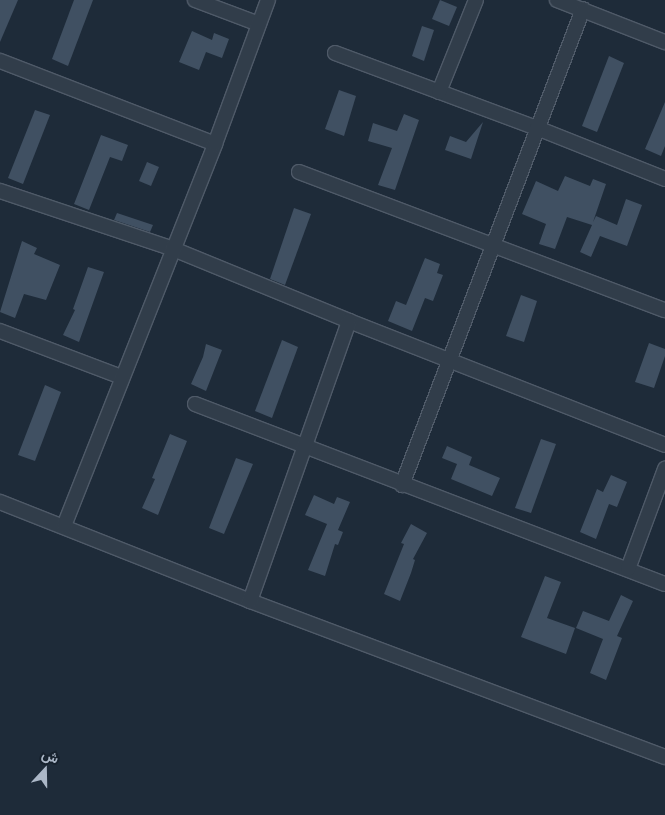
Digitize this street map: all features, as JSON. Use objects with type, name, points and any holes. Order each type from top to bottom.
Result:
[{"type":"street","points":[[195,0],[259,24]]},
{"type":"street","points":[[64,526],[215,144],[268,0]]},
{"type":"street","points":[[439,92],[476,0]]},
{"type":"street","points":[[557,0],[665,42]]},
{"type":"street","points":[[402,485],[492,244],[583,9]]},
{"type":"street","points":[[335,53],[537,128],[665,179]]},
{"type":"street","points":[[0,62],[215,144]]},
{"type":"street","points":[[299,172],[665,310]]},
{"type":"street","points":[[0,191],[173,249],[349,321],[450,359],[665,445]]},
{"type":"street","points":[[250,601],[349,321]]},
{"type":"street","points":[[0,331],[122,377]]},
{"type":"street","points":[[195,404],[305,445],[402,485],[665,584]]},
{"type":"street","points":[[628,569],[665,470]]},
{"type":"street","points":[[0,502],[250,601],[665,756]]},
{"type":"building","points":[[0,0],[18,0],[0,42]]},
{"type":"building","points":[[74,0],[93,0],[68,66],[52,59]]},
{"type":"building","points":[[440,0],[457,7],[449,26],[432,19]]},
{"type":"building","points":[[422,26],[434,30],[424,61],[412,56]]},
{"type":"building","points":[[192,31],[212,40],[214,33],[229,39],[222,58],[206,52],[199,70],[179,62]]},
{"type":"building","points":[[609,56],[624,63],[597,132],[582,126]]},
{"type":"building","points":[[339,90],[356,96],[344,136],[325,129]]},
{"type":"building","points":[[665,102],[665,146],[661,156],[645,149]]},
{"type":"building","points":[[35,110],[50,115],[23,184],[8,178]]},
{"type":"building","points":[[404,114],[419,120],[395,190],[378,185],[392,148],[368,141],[373,123],[397,131]]},
{"type":"building","points":[[483,122],[471,159],[445,150],[450,136],[466,142]]},
{"type":"building","points":[[101,135],[128,145],[122,161],[110,157],[89,210],[74,204]]},
{"type":"building","points":[[147,162],[159,167],[151,186],[139,181]]},
{"type":"building","points":[[565,176],[590,186],[593,179],[606,184],[593,222],[596,216],[617,225],[626,199],[642,205],[627,246],[600,236],[591,257],[580,252],[592,225],[567,217],[555,249],[539,244],[546,224],[522,214],[536,181],[558,191]]},
{"type":"building","points":[[294,208],[311,214],[285,285],[270,279]]},
{"type":"building","points":[[117,213],[153,225],[150,232],[114,220]]},
{"type":"building","points":[[22,241],[37,248],[34,254],[60,265],[46,300],[24,294],[15,318],[0,312]]},
{"type":"building","points":[[425,258],[440,264],[437,273],[443,275],[433,301],[425,298],[412,331],[388,321],[396,301],[406,305]]},
{"type":"building","points":[[88,267],[104,272],[79,342],[63,335],[75,310],[73,309]]},
{"type":"building","points":[[521,295],[537,301],[524,342],[506,336]]},
{"type":"building","points":[[282,340],[298,347],[272,418],[255,411]]},
{"type":"building","points":[[649,343],[665,349],[665,356],[654,388],[635,382]]},
{"type":"building","points":[[206,344],[222,350],[206,391],[191,384],[203,357]]},
{"type":"building","points":[[45,385],[61,392],[35,461],[18,455]]},
{"type":"building","points":[[170,434],[187,441],[158,515],[142,508],[155,479],[152,478]]},
{"type":"building","points":[[541,439],[556,444],[531,513],[515,508]]},
{"type":"building","points":[[447,446],[472,457],[469,465],[500,478],[492,496],[451,479],[457,464],[442,458]]},
{"type":"building","points":[[236,458],[253,464],[224,534],[209,528]]},
{"type":"building","points":[[611,475],[627,482],[617,507],[609,504],[596,539],[580,532],[597,489],[603,492]]},
{"type":"building","points":[[314,495],[334,504],[337,497],[350,502],[338,530],[343,532],[338,545],[335,544],[325,576],[308,570],[327,524],[305,515]]},
{"type":"building","points":[[411,524],[427,533],[413,559],[415,560],[411,573],[400,601],[384,594],[404,544],[401,543]]},
{"type":"building","points":[[545,576],[561,582],[547,618],[575,628],[566,654],[521,637]]},
{"type":"building","points":[[621,595],[633,601],[617,636],[622,638],[606,680],[590,673],[603,639],[576,628],[583,611],[609,621]]}]
